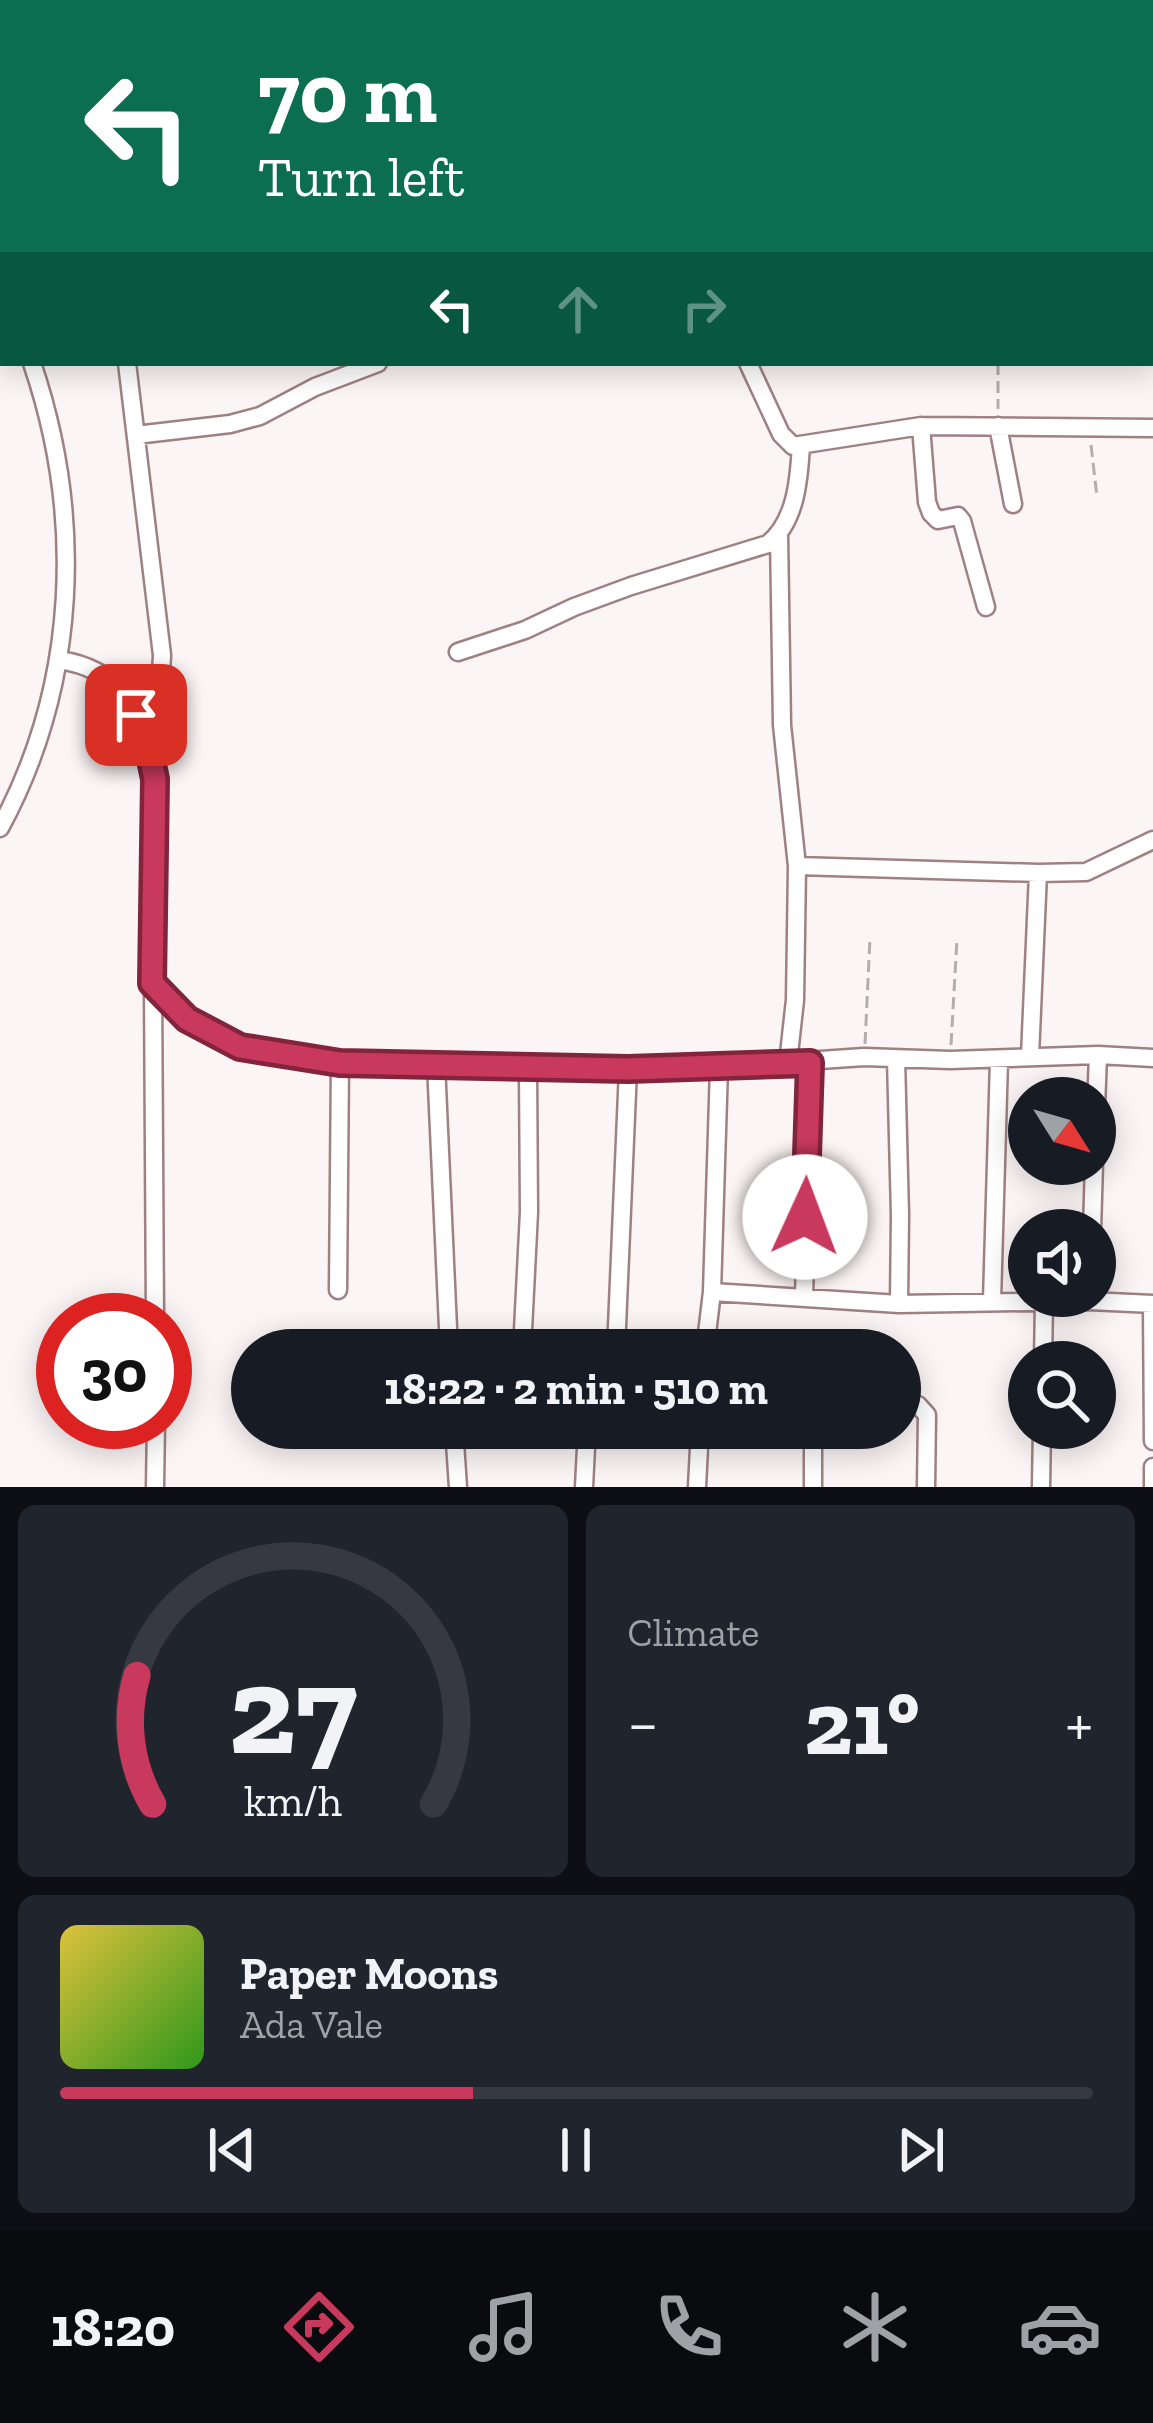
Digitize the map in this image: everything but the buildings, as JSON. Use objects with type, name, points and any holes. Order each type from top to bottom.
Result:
[{"type":"street","points":[[0,828],[38,740],[65,616],[66,528],[55,442],[33,366]]},
{"type":"street","points":[[127,366],[162,655],[152,983],[155,1293]]},
{"type":"street","points":[[136,435],[260,416],[315,387],[370,366]]},
{"type":"street","points":[[749,366],[781,434],[788,443],[801,446],[921,426],[1153,428]]},
{"type":"street","points":[[998,425],[1013,504]]},
{"type":"street","points":[[921,426],[927,502],[938,520],[958,516],[962,521],[986,607]]},
{"type":"street","points":[[788,1063],[795,1000],[797,866],[782,725],[779,535],[793,504],[801,446]]},
{"type":"street","points":[[458,652],[631,586],[768,544],[779,535]]},
{"type":"street","points":[[58,660],[90,667],[121,689],[142,730],[155,779]]},
{"type":"street","points":[[797,866],[1086,872],[1153,841]]},
{"type":"street","points":[[1030,1056],[1037,873]]},
{"type":"street","points":[[152,983],[187,1019],[240,1047],[340,1063],[628,1069],[864,1057],[999,1060],[1098,1054],[1153,1058]]},
{"type":"street","points":[[1097,1077],[1098,1054]]},
{"type":"street","points":[[896,1059],[898,1304]]},
{"type":"street","points":[[992,1301],[999,1060]]},
{"type":"street","points":[[338,1291],[340,1063]]},
{"type":"street","points":[[803,1298],[810,1063]]},
{"type":"street","points":[[436,1064],[448,1329]]},
{"type":"street","points":[[708,1329],[719,1067]]},
{"type":"street","points":[[523,1329],[529,1212],[528,1069]]},
{"type":"street","points":[[617,1329],[628,1069]]},
{"type":"street","points":[[712,1292],[898,1304],[1008,1301]]},
{"type":"street","points":[[1116,1301],[1152,1304],[1153,1442]]},
{"type":"street","points":[[921,1408],[927,1414],[926,1487]]},
{"type":"street","points":[[155,1487],[156,1449]]},
{"type":"street","points":[[455,1449],[458,1487]]},
{"type":"street","points":[[584,1487],[586,1449]]},
{"type":"street","points":[[697,1487],[699,1449]]},
{"type":"street","points":[[813,1449],[813,1487]]},
{"type":"street","points":[[1041,1487],[1042,1449]]},
{"type":"street","points":[[1153,1467],[1153,1487]]},
{"type":"path","points":[[998,366],[998,425]]},
{"type":"path","points":[[1089,425],[1097,497]]},
{"type":"path","points":[[864,1057],[870,938]]},
{"type":"path","points":[[950,1060],[957,939]]},
{"type":"route","points":[[136,715],[155,779],[152,983],[187,1019],[240,1047],[340,1063],[628,1069],[810,1063],[805,1217]]}]
